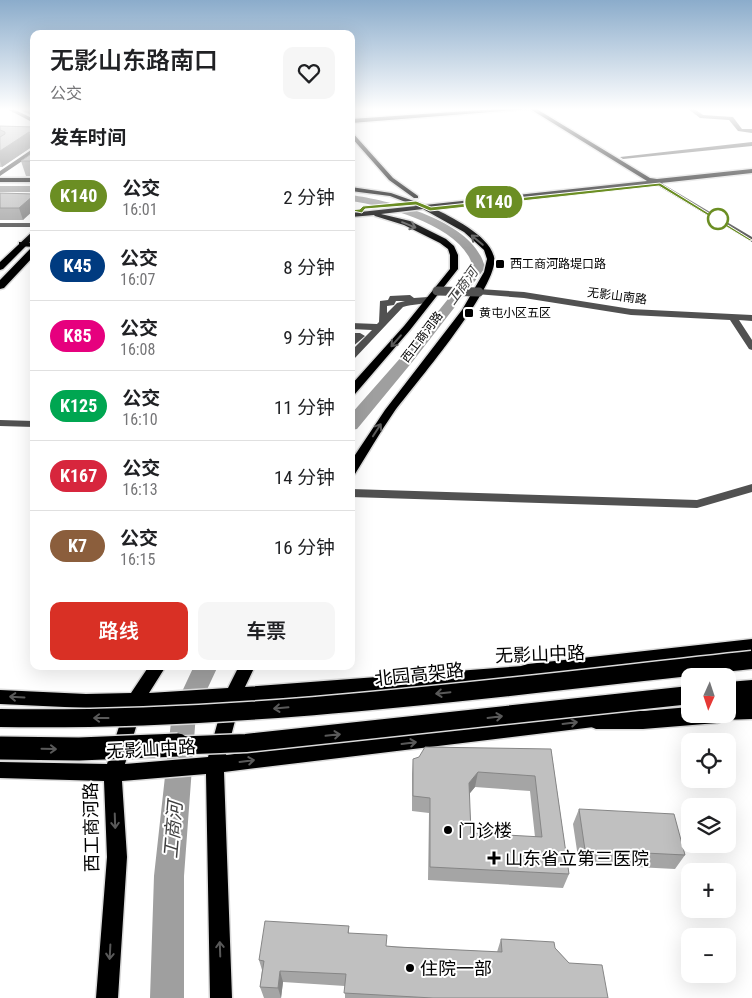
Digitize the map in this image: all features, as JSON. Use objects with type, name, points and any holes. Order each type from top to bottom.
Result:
[{"type":"highway","points":[[0,267],[30,237]]},
{"type":"highway","points":[[0,286],[30,252]]},
{"type":"highway","points":[[528,672],[752,647]]},
{"type":"highway","name":"北园高架路","points":[[0,718],[114,718],[232,712],[343,703],[752,660]]},
{"type":"highway","points":[[736,689],[752,688]]},
{"type":"highway","points":[[0,748],[79,749],[246,743],[681,695]]},
{"type":"highway","points":[[736,711],[752,710]]},
{"type":"highway","points":[[596,720],[642,720],[681,717]]},
{"type":"main road","points":[[361,155],[382,180],[421,206],[752,171]]},
{"type":"main road","points":[[370,155],[391,179],[415,196],[421,206]]},
{"type":"main road","points":[[608,155],[651,180]]},
{"type":"main road","points":[[619,155],[660,181]]},
{"type":"main road","points":[[0,180],[30,180]]},
{"type":"main road","points":[[355,213],[651,180],[660,181]]},
{"type":"main road","points":[[355,189],[374,185]]},
{"type":"main road","name":"西工商河路","points":[[355,189],[397,196],[421,206],[465,230],[488,250],[492,258],[490,270],[479,292],[393,405],[355,465]]},
{"type":"main road","name":"西工商河路","points":[[355,387],[454,269],[454,256],[451,248],[443,241],[407,223],[366,212]]},
{"type":"main road","points":[[20,246],[30,247]]},
{"type":"main road","name":"无影山中路","points":[[0,697],[145,700],[224,696],[528,672],[584,673],[752,656]]},
{"type":"main road","name":"西工商河路","points":[[107,998],[117,857],[113,773],[156,670]]},
{"type":"main road","points":[[221,998],[207,766],[224,696],[244,670]]},
{"type":"main road","points":[[736,701],[752,698]]},
{"type":"main road","name":"无影山中路","points":[[0,770],[113,773],[207,766],[681,708]]},
{"type":"street","points":[[0,174],[28,155]]},
{"type":"street","points":[[623,157],[647,155]]},
{"type":"street","points":[[0,162],[17,162]]},
{"type":"street","points":[[660,181],[660,185],[752,240]]},
{"type":"street","points":[[0,225],[30,226]]},
{"type":"street","name":"无影山南路","points":[[437,291],[524,295],[631,312],[752,318]]},
{"type":"street","points":[[355,348],[360,336],[380,324],[400,305],[428,300]]},
{"type":"street","points":[[733,317],[752,347]]},
{"type":"street","points":[[355,326],[380,324]]},
{"type":"street","points":[[0,423],[30,424]]},
{"type":"street","points":[[355,493],[697,504],[752,488]]},
{"type":"building","points":[[30,155],[30,161],[21,161]]},
{"type":"building","points":[[0,193],[30,194],[30,198],[19,208],[0,208]]},
{"type":"building","name":"门诊楼","points":[[425,747],[551,749],[569,874],[430,867],[430,798],[413,796],[413,759],[419,757]],"holes":[[[478,772],[535,776],[542,837],[471,833],[469,783]]]},
{"type":"building","points":[[579,809],[674,814],[681,840],[681,853],[684,853],[685,855],[585,850]]},
{"type":"building","name":"住院一部","points":[[265,921],[349,926],[348,933],[387,935],[386,946],[397,947],[502,952],[501,939],[554,942],[555,948],[569,963],[602,965],[608,998],[433,998],[344,993],[346,974],[280,971],[278,988],[260,987],[264,961],[259,960]]},
{"type":"waterway","name":"工商河","points":[[0,189],[30,189]]},
{"type":"waterway","name":"工商河","points":[[355,199],[400,209],[436,224],[465,242],[475,255],[479,268],[408,358],[355,420]]},
{"type":"waterway","name":"工商河","points":[[167,998],[169,876],[184,713],[204,670]]},
{"type":"bus line","name":"K140","points":[[355,210],[362,211],[363,208],[407,203],[416,203],[430,209],[660,185],[752,240]]},
{"type":"place","name":"西工商河路堤口路","points":[[500,264]]},
{"type":"place","name":"黄屯小区五区","points":[[469,313]]},
{"type":"place","name":"门诊楼","points":[[448,830]]},
{"type":"place","name":"山东省立第三医院","points":[[494,858]]},
{"type":"place","name":"住院一部","points":[[410,968]]}]
